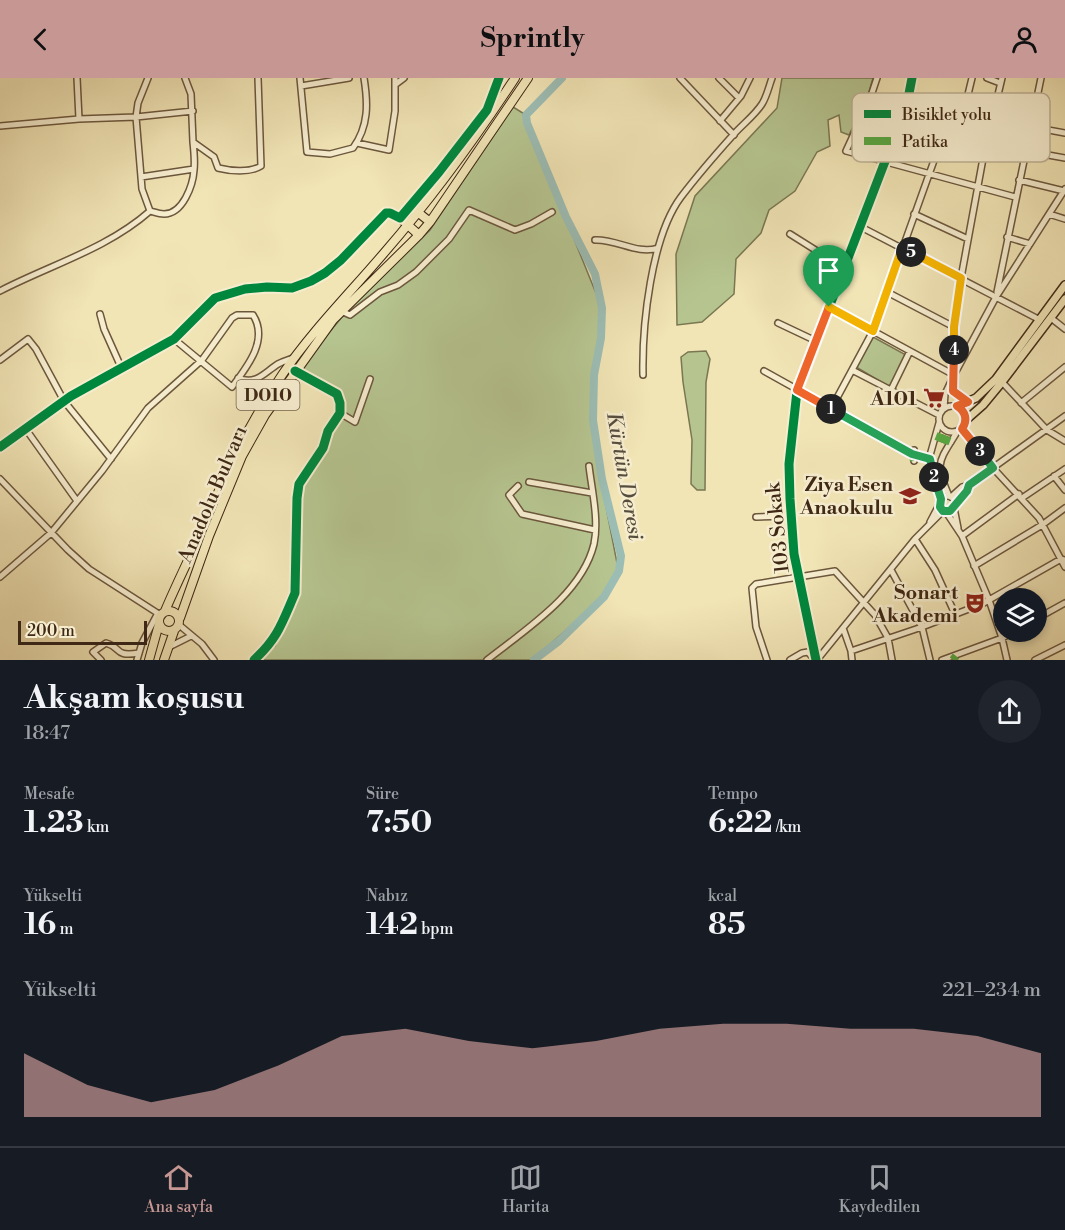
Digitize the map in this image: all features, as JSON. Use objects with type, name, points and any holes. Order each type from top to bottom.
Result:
[{"type":"highway","name":"Anadolu Bulvarı","points":[[149,660],[161,616],[253,420],[294,358],[407,225],[414,209],[477,134],[515,78]]},
{"type":"highway","name":"Anadolu Bulvarı","points":[[164,660],[209,536],[242,456],[265,415],[341,311],[430,222],[528,78]]},
{"type":"highway","points":[[414,209],[430,222]]},
{"type":"highway","points":[[400,219],[419,235]]},
{"type":"highway","points":[[176,613],[177,624],[167,631],[161,616],[176,613]]},
{"type":"main road","points":[[957,406],[976,398],[996,379],[1065,285]]},
{"type":"main road","points":[[966,420],[983,405],[1002,382],[1065,298]]},
{"type":"street","points":[[77,78],[79,119]]},
{"type":"street","points":[[148,78],[138,103],[136,117],[142,189],[150,211]]},
{"type":"street","points":[[150,211],[166,214],[177,209],[192,184],[193,111],[191,94],[184,78]]},
{"type":"street","points":[[193,142],[214,157],[218,168],[249,170],[261,166],[258,78]]},
{"type":"street","points":[[300,78],[307,152],[330,154],[353,148],[357,143],[366,120],[364,78]]},
{"type":"street","points":[[301,86],[349,78]]},
{"type":"street","points":[[357,143],[389,150],[395,111],[395,81],[404,78]]},
{"type":"street","points":[[0,447],[64,401],[174,339],[215,298],[245,289],[292,288],[311,281],[341,260],[386,213],[400,219],[414,209],[487,110],[499,78]]},
{"type":"street","points":[[680,78],[734,135]]},
{"type":"street","points":[[719,78],[739,98]]},
{"type":"street","points":[[720,121],[739,98],[750,78]]},
{"type":"street","points":[[643,375],[648,299],[658,248],[672,212],[680,198],[760,107],[772,78]]},
{"type":"street","points":[[871,78],[874,87]]},
{"type":"street","points":[[871,93],[876,78]]},
{"type":"street","name":"103 Sokak","points":[[909,93],[912,78]]},
{"type":"street","points":[[967,93],[970,78]]},
{"type":"street","points":[[987,78],[1001,81]]},
{"type":"street","points":[[1037,93],[1041,78]]},
{"type":"street","points":[[0,126],[193,111]]},
{"type":"street","points":[[1050,129],[1065,132]]},
{"type":"street","points":[[852,137],[846,151],[852,153]]},
{"type":"street","points":[[1050,155],[1065,158]]},
{"type":"street","points":[[885,162],[1015,197]]},
{"type":"street","name":"103 Sokak","points":[[816,660],[794,554],[791,516],[789,464],[797,390],[885,162]]},
{"type":"street","points":[[831,408],[873,331],[933,162]]},
{"type":"street","points":[[968,402],[953,391],[954,327],[982,162]]},
{"type":"street","points":[[996,297],[1023,162]]},
{"type":"street","points":[[141,177],[194,169]]},
{"type":"street","points":[[944,408],[945,393],[996,297],[1064,190],[1019,180]]},
{"type":"street","points":[[341,311],[350,315],[380,292],[398,285],[416,272],[449,239],[469,210],[515,230],[552,212]]},
{"type":"street","points":[[0,291],[103,244],[138,222],[150,211]]},
{"type":"street","points":[[914,214],[968,239]]},
{"type":"street","points":[[1049,214],[1065,219]]},
{"type":"street","points":[[859,226],[1040,320]]},
{"type":"street","points":[[790,234],[844,268]]},
{"type":"street","points":[[1007,237],[1030,244]]},
{"type":"street","points":[[595,240],[607,240],[649,251],[658,248]]},
{"type":"street","points":[[887,292],[954,327]]},
{"type":"street","points":[[829,307],[954,375]]},
{"type":"street","points":[[100,314],[104,329],[121,367]]},
{"type":"street","points":[[0,577],[51,533],[111,459],[148,408],[202,360],[232,318],[237,315],[253,315],[257,325],[256,349],[253,358],[232,387],[202,360],[174,339]]},
{"type":"street","points":[[1051,318],[1065,329]]},
{"type":"street","points":[[778,323],[816,341]]},
{"type":"street","points":[[0,360],[28,339],[36,349],[64,401],[111,459]]},
{"type":"street","points":[[891,390],[910,351]]},
{"type":"street","points":[[238,378],[255,381],[279,363],[294,358]]},
{"type":"street","points":[[1021,403],[1065,367]]},
{"type":"street","points":[[852,370],[939,415]]},
{"type":"street","points":[[254,660],[270,645],[295,593],[299,484],[323,448],[328,431],[340,413],[337,394],[295,371]]},
{"type":"street","points":[[764,371],[930,459]]},
{"type":"street","points":[[340,413],[355,422],[370,380]]},
{"type":"street","points":[[1002,382],[1047,430],[1065,441]]},
{"type":"street","points":[[958,528],[955,506],[941,479],[939,466],[941,456],[966,420],[962,409],[950,405],[944,408],[939,415],[930,459],[942,507],[962,536],[993,614]]},
{"type":"street","points":[[790,660],[801,653],[808,652],[816,660],[950,497],[1065,416]]},
{"type":"street","points":[[939,423],[948,432],[959,430]]},
{"type":"street","points":[[26,428],[77,501]]},
{"type":"street","points":[[959,430],[1020,496],[1064,558],[1065,567]]},
{"type":"street","points":[[936,436],[951,442]]},
{"type":"street","points":[[913,452],[914,461]]},
{"type":"street","points":[[487,660],[545,614],[570,589],[586,563],[594,545],[595,530],[589,466]]},
{"type":"street","points":[[962,536],[1020,496],[1065,469]]},
{"type":"street","points":[[1054,476],[1065,490]]},
{"type":"street","points":[[0,479],[89,569],[161,616],[142,643],[138,657],[118,653],[112,645],[106,643],[93,652],[102,660]]},
{"type":"street","points":[[529,482],[592,493]]},
{"type":"street","points":[[942,507],[955,506],[969,485]]},
{"type":"street","points":[[518,486],[509,495],[522,514],[595,530]]},
{"type":"street","points":[[974,566],[1042,525],[1065,508]]},
{"type":"street","points":[[756,517],[791,516]]},
{"type":"street","points":[[915,539],[935,570],[955,614]]},
{"type":"street","points":[[851,651],[922,627],[988,600],[1064,558]]},
{"type":"street","points":[[891,570],[922,627],[930,660]]},
{"type":"street","points":[[767,660],[756,627],[752,588],[756,584],[835,571],[875,615],[888,638],[892,660]]},
{"type":"street","points":[[1047,613],[1065,603]]},
{"type":"street","points":[[177,624],[202,644],[214,660]]},
{"type":"street","points":[[843,628],[852,660]]},
{"type":"street","points":[[168,648],[191,636]]},
{"type":"street","points":[[942,660],[954,658],[993,642]]},
{"type":"street","points":[[1003,642],[1007,660]]},
{"type":"street","points":[[1035,660],[1065,645]]},
{"type":"green space","points":[[782,78],[873,78],[869,93],[852,93],[852,129],[849,135],[841,132],[839,115],[828,120],[830,146],[817,152],[795,191],[769,210],[761,233],[736,259],[734,294],[702,322],[677,325],[676,254],[695,196],[777,108]]},
{"type":"green space","points":[[513,107],[526,115],[527,123],[602,308],[594,375],[593,420],[596,456],[618,568],[604,597],[532,660],[250,660],[263,649],[275,646],[299,590],[301,485],[342,408],[338,394],[298,370],[347,311],[430,230]]},
{"type":"green space","points":[[873,337],[906,355],[891,385],[888,386],[856,367]]},
{"type":"green space","points":[[706,351],[710,359],[706,382],[705,490],[697,490],[691,484],[692,440],[681,357],[688,352]]},
{"type":"waterway","name":"Kürtün Deresi","points":[[534,660],[559,641],[604,597],[619,571],[621,556],[602,479],[593,420],[594,375],[601,338],[602,308],[595,274],[566,217],[527,123],[526,115],[562,78]]},
{"type":"marked path","points":[[936,436],[951,442]]},
{"type":"marked path","points":[[914,450],[914,461]]},
{"type":"marked path","points":[[953,660],[956,656]]},
{"type":"cycle path","points":[[0,447],[71,396],[174,339],[215,298],[245,289],[292,288],[311,281],[341,260],[386,213],[400,218],[487,110],[499,78]]},
{"type":"cycle path","points":[[909,93],[912,78]]},
{"type":"cycle path","points":[[816,660],[794,554],[790,499],[789,464],[797,391],[885,162]]},
{"type":"cycle path","points":[[254,660],[274,637],[295,593],[299,484],[323,448],[328,431],[340,413],[337,394],[295,371]]},
{"type":"place","name":"A101","points":[[934,398]]},
{"type":"place","name":"Ziya Esen Anaokulu","points":[[910,496]]},
{"type":"place","name":"Sonart Akademi","points":[[975,603]]},
{"type":"route","points":[[902,248],[961,278],[954,327],[953,391],[968,402],[957,406],[965,414],[966,420],[962,429],[993,468],[969,485],[967,491],[950,511],[943,511],[940,507],[941,499],[930,459],[912,454],[797,390],[829,307],[873,331],[902,248]]}]
